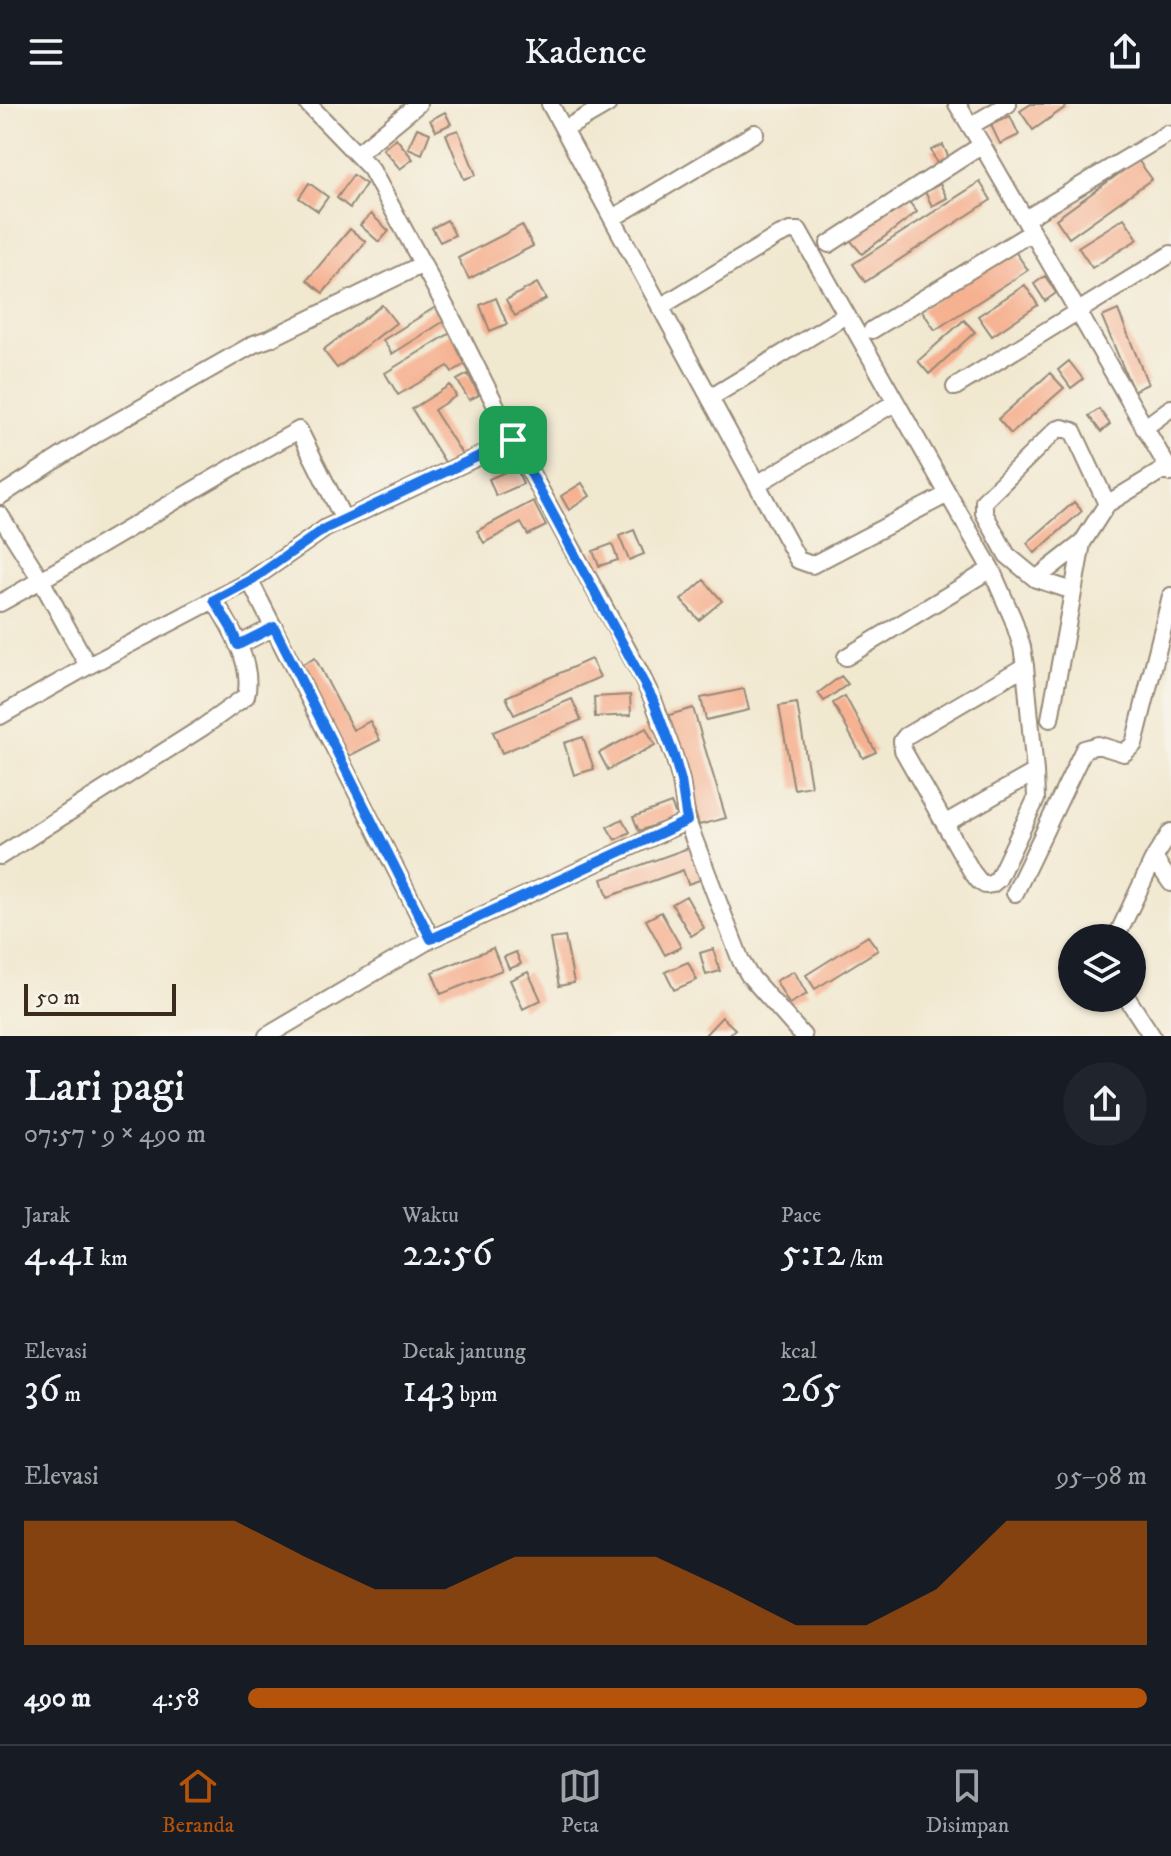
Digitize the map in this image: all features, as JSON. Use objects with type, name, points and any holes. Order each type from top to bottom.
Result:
[{"type":"street","points":[[308,104],[371,169],[456,326],[513,440],[653,700],[674,756],[687,821],[741,961],[749,975],[803,1036]]},
{"type":"street","points":[[357,154],[418,104]]},
{"type":"street","points":[[550,104],[798,560],[812,565],[948,494]]},
{"type":"street","points":[[565,129],[608,104]]},
{"type":"street","points":[[957,104],[1169,470],[1107,504],[1082,543],[1036,579]]},
{"type":"street","points":[[970,126],[1008,104]]},
{"type":"street","points":[[613,218],[755,133]]},
{"type":"street","points":[[872,330],[1167,134]]},
{"type":"street","points":[[829,244],[982,145]]},
{"type":"street","points":[[660,307],[776,237],[799,231],[991,569],[1022,647],[1025,666],[1035,772],[1036,799],[998,879],[985,885],[979,881],[903,750],[902,741],[1025,666]]},
{"type":"street","points":[[955,387],[1171,254]]},
{"type":"street","points":[[0,496],[182,383],[254,344],[423,264]]},
{"type":"street","points":[[710,398],[846,315]]},
{"type":"street","points":[[757,484],[896,402]]},
{"type":"street","points":[[1144,428],[1171,408]]},
{"type":"street","points":[[1073,591],[1036,579],[1007,555],[984,513],[984,501],[1056,430],[1062,428],[1073,431],[1107,504]]},
{"type":"street","points":[[0,603],[221,472],[299,430],[344,520]]},
{"type":"street","points":[[0,716],[244,584],[326,528],[513,440]]},
{"type":"street","points":[[0,515],[41,580],[88,666]]},
{"type":"street","points":[[1050,719],[1082,543]]},
{"type":"street","points":[[846,657],[991,569]]},
{"type":"street","points":[[244,584],[274,627],[431,939]]},
{"type":"street","points":[[1015,893],[1084,749],[1098,745],[1124,753],[1134,744],[1171,596]]},
{"type":"street","points":[[0,856],[241,701],[248,692],[244,642],[231,628],[218,598]]},
{"type":"street","points":[[244,642],[274,627]]},
{"type":"street","points":[[946,823],[1035,772]]},
{"type":"street","points":[[267,1036],[431,939],[687,821]]},
{"type":"street","points":[[1123,924],[1154,858],[1171,832]]},
{"type":"street","points":[[1154,858],[1171,883]]},
{"type":"street","points":[[1136,1012],[1152,1036]]},
{"type":"building","points":[[1031,104],[1070,104],[1033,130],[1020,111]]},
{"type":"building","points":[[445,112],[451,124],[436,131],[430,120]]},
{"type":"building","points":[[1010,116],[1019,135],[1000,144],[991,125]]},
{"type":"building","points":[[417,128],[430,133],[422,154],[408,148]]},
{"type":"building","points":[[458,130],[476,175],[464,179],[446,134]]},
{"type":"building","points":[[396,138],[413,159],[400,169],[383,149]]},
{"type":"building","points":[[943,145],[949,158],[937,164],[931,150]]},
{"type":"building","points":[[1138,160],[1152,179],[1069,238],[1056,219]]},
{"type":"building","points":[[353,175],[366,184],[350,208],[337,198]]},
{"type":"building","points":[[980,182],[991,200],[865,282],[853,264]]},
{"type":"building","points":[[309,183],[328,197],[318,211],[299,198]]},
{"type":"building","points":[[940,184],[947,198],[932,206],[925,192]]},
{"type":"building","points":[[906,198],[917,212],[862,254],[850,240]]},
{"type":"building","points":[[371,214],[389,231],[379,242],[360,225]]},
{"type":"building","points":[[1124,218],[1138,239],[1092,268],[1078,247]]},
{"type":"building","points":[[447,220],[455,235],[440,242],[432,228]]},
{"type":"building","points":[[522,225],[533,246],[469,279],[458,258]]},
{"type":"building","points":[[350,229],[366,242],[323,293],[307,280]]},
{"type":"building","points":[[1014,250],[1028,270],[935,330],[921,309]]},
{"type":"building","points":[[1045,276],[1056,293],[1045,301],[1034,284]]},
{"type":"building","points":[[537,283],[546,299],[515,316],[506,300]]},
{"type":"building","points":[[1025,285],[1038,305],[992,336],[978,316]]},
{"type":"building","points":[[496,298],[507,324],[490,331],[480,305]]},
{"type":"building","points":[[382,305],[396,323],[337,368],[323,350]]},
{"type":"building","points":[[437,306],[446,320],[392,354],[383,340]]},
{"type":"building","points":[[1118,310],[1148,384],[1133,391],[1102,317]]},
{"type":"building","points":[[964,320],[975,332],[929,374],[918,361]]},
{"type":"building","points":[[454,331],[470,361],[452,372],[448,366],[398,395],[385,373]]},
{"type":"building","points":[[1069,361],[1083,379],[1071,388],[1058,370]]},
{"type":"building","points":[[1050,373],[1064,388],[1011,434],[998,419]]},
{"type":"building","points":[[468,374],[479,395],[469,400],[457,380]]},
{"type":"building","points":[[450,385],[456,396],[434,410],[464,457],[448,467],[412,409]]},
{"type":"building","points":[[1099,409],[1110,424],[1101,432],[1089,416]]},
{"type":"building","points":[[516,467],[523,484],[496,496],[489,479]]},
{"type":"building","points":[[582,483],[590,496],[569,510],[561,496]]},
{"type":"building","points":[[533,501],[546,526],[528,535],[521,523],[484,543],[477,531]]},
{"type":"building","points":[[1074,502],[1082,511],[1035,553],[1027,543]]},
{"type":"building","points":[[634,530],[644,554],[629,560],[619,536]]},
{"type":"building","points":[[612,544],[618,560],[599,566],[593,551]]},
{"type":"building","points":[[704,580],[722,601],[699,620],[681,600]]},
{"type":"building","points":[[315,658],[353,730],[370,721],[380,740],[344,757],[296,667]]},
{"type":"building","points":[[591,659],[600,677],[514,715],[506,697]]},
{"type":"building","points":[[841,676],[848,684],[824,701],[818,693]]},
{"type":"building","points":[[744,689],[749,710],[706,720],[701,698]]},
{"type":"building","points":[[630,695],[631,715],[595,717],[594,697]]},
{"type":"building","points":[[845,696],[876,752],[863,758],[833,703]]},
{"type":"building","points":[[572,699],[581,720],[502,753],[493,732]]},
{"type":"building","points":[[797,703],[811,786],[794,789],[779,706]]},
{"type":"building","points":[[693,708],[726,818],[699,825],[666,716]]},
{"type":"building","points":[[646,728],[655,745],[608,770],[599,753]]},
{"type":"building","points":[[583,737],[594,769],[574,775],[564,743]]},
{"type":"building","points":[[671,803],[677,817],[639,831],[633,817]]},
{"type":"building","points":[[622,819],[630,832],[615,840],[607,827]]},
{"type":"building","points":[[691,847],[703,879],[688,884],[683,870],[608,897],[602,879]]},
{"type":"building","points":[[686,896],[704,928],[691,936],[672,904]]},
{"type":"building","points":[[661,912],[681,947],[665,955],[646,920]]},
{"type":"building","points":[[868,936],[878,950],[815,989],[806,975]]},
{"type":"building","points":[[565,937],[574,983],[559,986],[550,939]]},
{"type":"building","points":[[493,948],[502,970],[441,994],[432,972]]},
{"type":"building","points":[[713,949],[720,971],[706,975],[700,953]]},
{"type":"building","points":[[516,952],[521,964],[509,969],[504,957]]},
{"type":"building","points":[[688,962],[697,980],[674,990],[665,972]]},
{"type":"building","points":[[794,971],[807,994],[789,1004],[776,981]]},
{"type":"building","points":[[528,972],[541,1000],[523,1009],[510,980]]},
{"type":"building","points":[[722,1017],[735,1029],[728,1036],[704,1036]]},
{"type":"route","points":[[513,440],[653,700],[674,756],[687,821],[431,939],[274,627],[238,645],[214,600],[250,581],[326,528],[513,440]]}]
